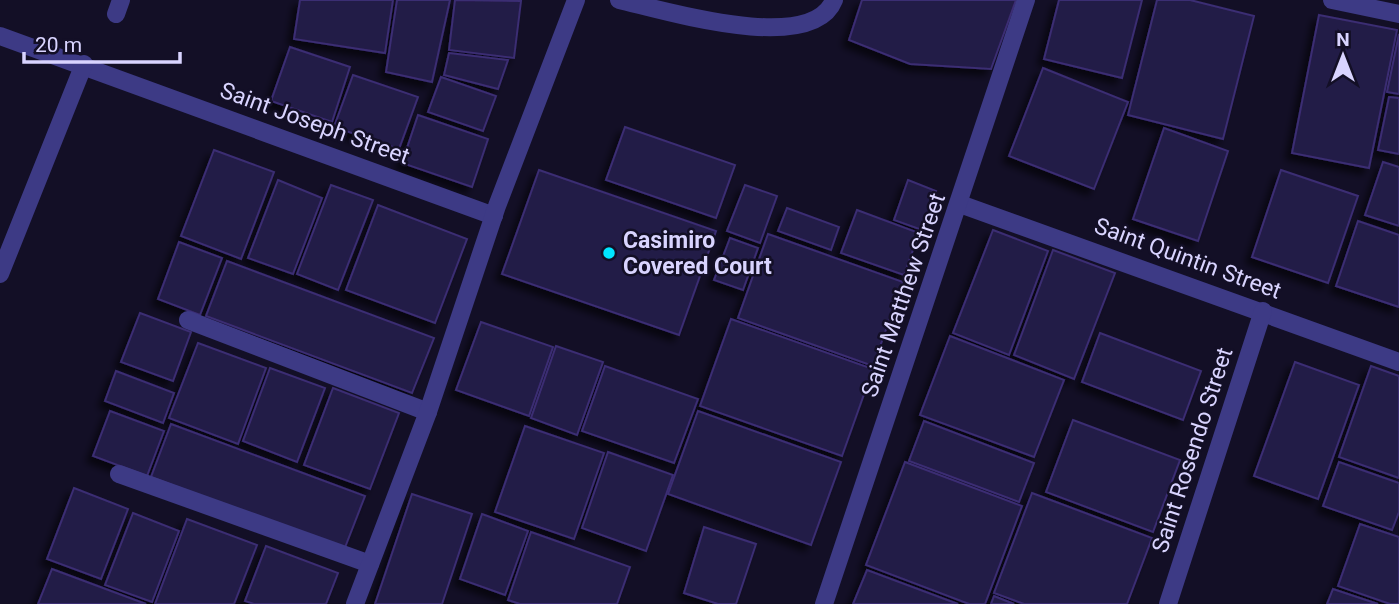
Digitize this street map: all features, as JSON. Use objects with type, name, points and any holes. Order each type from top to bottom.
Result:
[{"type":"street","points":[[355,604],[428,412],[494,216],[576,0]]},
{"type":"street","points":[[619,0],[756,27],[792,28],[814,20],[834,0]]},
{"type":"street","name":"Saint Matthew Street","points":[[824,604],[960,204],[1026,0]]},
{"type":"street","points":[[1332,0],[1389,8]]},
{"type":"street","name":"Saint Joseph Street","points":[[0,36],[84,64],[494,216]]},
{"type":"street","points":[[0,274],[84,64]]},
{"type":"street","name":"Saint Quintin Street","points":[[960,204],[1399,362]]},
{"type":"street","name":"Saint Rosendo Street","points":[[1168,604],[1263,311]]},
{"type":"street","points":[[188,320],[428,412]]},
{"type":"street","points":[[119,474],[370,564]]},
{"type":"building","points":[[300,0],[393,0],[385,53],[294,39]]},
{"type":"building","points":[[397,0],[450,0],[432,82],[386,72]]},
{"type":"building","points":[[455,0],[521,1],[514,58],[449,50]]},
{"type":"building","points":[[862,0],[1016,0],[991,69],[910,64],[849,40]]},
{"type":"building","points":[[1059,0],[1142,0],[1122,78],[1044,59]]},
{"type":"building","points":[[1157,0],[1190,0],[1254,16],[1223,139],[1128,115]]},
{"type":"building","points":[[1319,15],[1397,30],[1369,168],[1292,153]]},
{"type":"building","points":[[1399,34],[1399,94],[1387,92]]},
{"type":"building","points":[[290,47],[350,67],[332,122],[271,101]]},
{"type":"building","points":[[449,53],[508,60],[498,89],[444,75]]},
{"type":"building","points":[[1043,68],[1128,102],[1094,189],[1009,156]]},
{"type":"building","points":[[353,75],[418,97],[399,149],[334,127]]},
{"type":"building","points":[[441,77],[496,96],[483,131],[428,112]]},
{"type":"building","points":[[1389,97],[1399,98],[1399,154],[1378,150]]},
{"type":"building","points":[[418,115],[488,139],[472,187],[402,163]]},
{"type":"building","points":[[625,127],[735,165],[716,218],[606,180]]},
{"type":"building","points":[[1164,128],[1228,151],[1198,241],[1133,219]]},
{"type":"building","points":[[214,150],[274,172],[241,259],[181,236]]},
{"type":"building","points":[[1383,162],[1399,167],[1399,226],[1365,215]]},
{"type":"building","name":"Casimiro Covered Court","points":[[539,170],[716,231],[679,335],[502,274]]},
{"type":"building","points":[[1281,170],[1358,196],[1328,283],[1252,257]]},
{"type":"building","points":[[278,180],[322,198],[293,274],[248,258]]},
{"type":"building","points":[[908,180],[936,191],[922,230],[894,220]]},
{"type":"building","points":[[331,185],[373,200],[338,290],[297,274]]},
{"type":"building","points":[[745,185],[777,196],[760,243],[727,231]]},
{"type":"building","points":[[378,205],[467,239],[435,323],[346,290]]},
{"type":"building","points":[[787,208],[839,227],[831,250],[778,231]]},
{"type":"building","points":[[857,210],[919,233],[904,275],[841,253]]},
{"type":"building","points":[[1358,221],[1399,235],[1399,307],[1336,286]]},
{"type":"building","points":[[993,230],[1048,251],[1009,355],[953,333]]},
{"type":"building","points":[[768,234],[903,282],[873,366],[738,318]]},
{"type":"building","points":[[730,238],[758,248],[743,290],[714,280]]},
{"type":"building","points":[[179,242],[222,258],[200,315],[158,299]]},
{"type":"building","points":[[1053,250],[1115,273],[1074,379],[1014,355]]},
{"type":"building","points":[[227,261],[434,338],[412,393],[206,316]]},
{"type":"building","points":[[140,313],[191,332],[173,381],[121,362]]},
{"type":"building","points":[[731,319],[873,369],[842,456],[700,406]]},
{"type":"building","points":[[481,322],[553,347],[529,416],[456,390]]},
{"type":"building","points":[[1100,333],[1201,371],[1183,420],[1082,382]]},
{"type":"building","points":[[950,336],[1064,380],[1034,457],[920,415]]},
{"type":"building","points":[[198,343],[266,368],[238,444],[169,418]]},
{"type":"building","points":[[556,346],[603,362],[577,435],[531,418]]},
{"type":"building","points":[[1295,362],[1359,385],[1318,499],[1254,476]]},
{"type":"building","points":[[605,366],[698,399],[674,463],[582,431]]},
{"type":"building","points":[[1371,366],[1399,376],[1399,478],[1339,457]]},
{"type":"building","points":[[270,368],[325,388],[297,462],[243,441]]},
{"type":"building","points":[[116,371],[174,393],[163,423],[105,401]]},
{"type":"building","points":[[333,388],[399,413],[370,489],[304,465]]},
{"type":"building","points":[[110,411],[164,431],[147,476],[93,456]]},
{"type":"building","points":[[698,411],[841,462],[811,545],[668,494]]},
{"type":"building","points":[[1073,420],[1180,460],[1153,532],[1046,492]]},
{"type":"building","points":[[924,421],[1034,463],[1019,502],[909,461]]},
{"type":"building","points":[[171,424],[365,496],[344,550],[151,477]]},
{"type":"building","points":[[525,426],[604,453],[574,539],[495,512]]},
{"type":"building","points":[[608,452],[673,475],[646,551],[582,528]]},
{"type":"building","points":[[905,462],[1022,506],[985,604],[969,604],[866,565]]},
{"type":"building","points":[[1339,462],[1399,483],[1399,512],[1392,530],[1323,506]]},
{"type":"building","points":[[74,488],[128,509],[101,579],[47,559]]},
{"type":"building","points":[[1032,493],[1152,538],[1127,604],[1024,604],[994,593]]},
{"type":"building","points":[[412,494],[472,514],[442,604],[375,604]]},
{"type":"building","points":[[133,513],[179,531],[152,602],[105,585]]},
{"type":"building","points":[[482,514],[528,531],[505,595],[460,579]]},
{"type":"building","points":[[187,519],[257,545],[234,604],[155,604]]},
{"type":"building","points":[[1360,524],[1399,537],[1399,604],[1390,604],[1338,586]]},
{"type":"building","points":[[704,527],[756,544],[736,604],[718,604],[684,593]]},
{"type":"building","points":[[531,532],[630,567],[617,604],[520,604],[508,600]]},
{"type":"building","points":[[266,546],[338,573],[326,604],[254,604],[245,601]]},
{"type":"building","points":[[52,569],[146,604],[38,604]]},
{"type":"building","points":[[867,570],[958,604],[853,604]]},
{"type":"building","points":[[1333,589],[1378,604],[1327,604]]},
{"type":"building","points":[[994,596],[1014,604],[991,604]]},
{"type":"place","name":"Casimiro Covered Court","points":[[609,253]]}]
